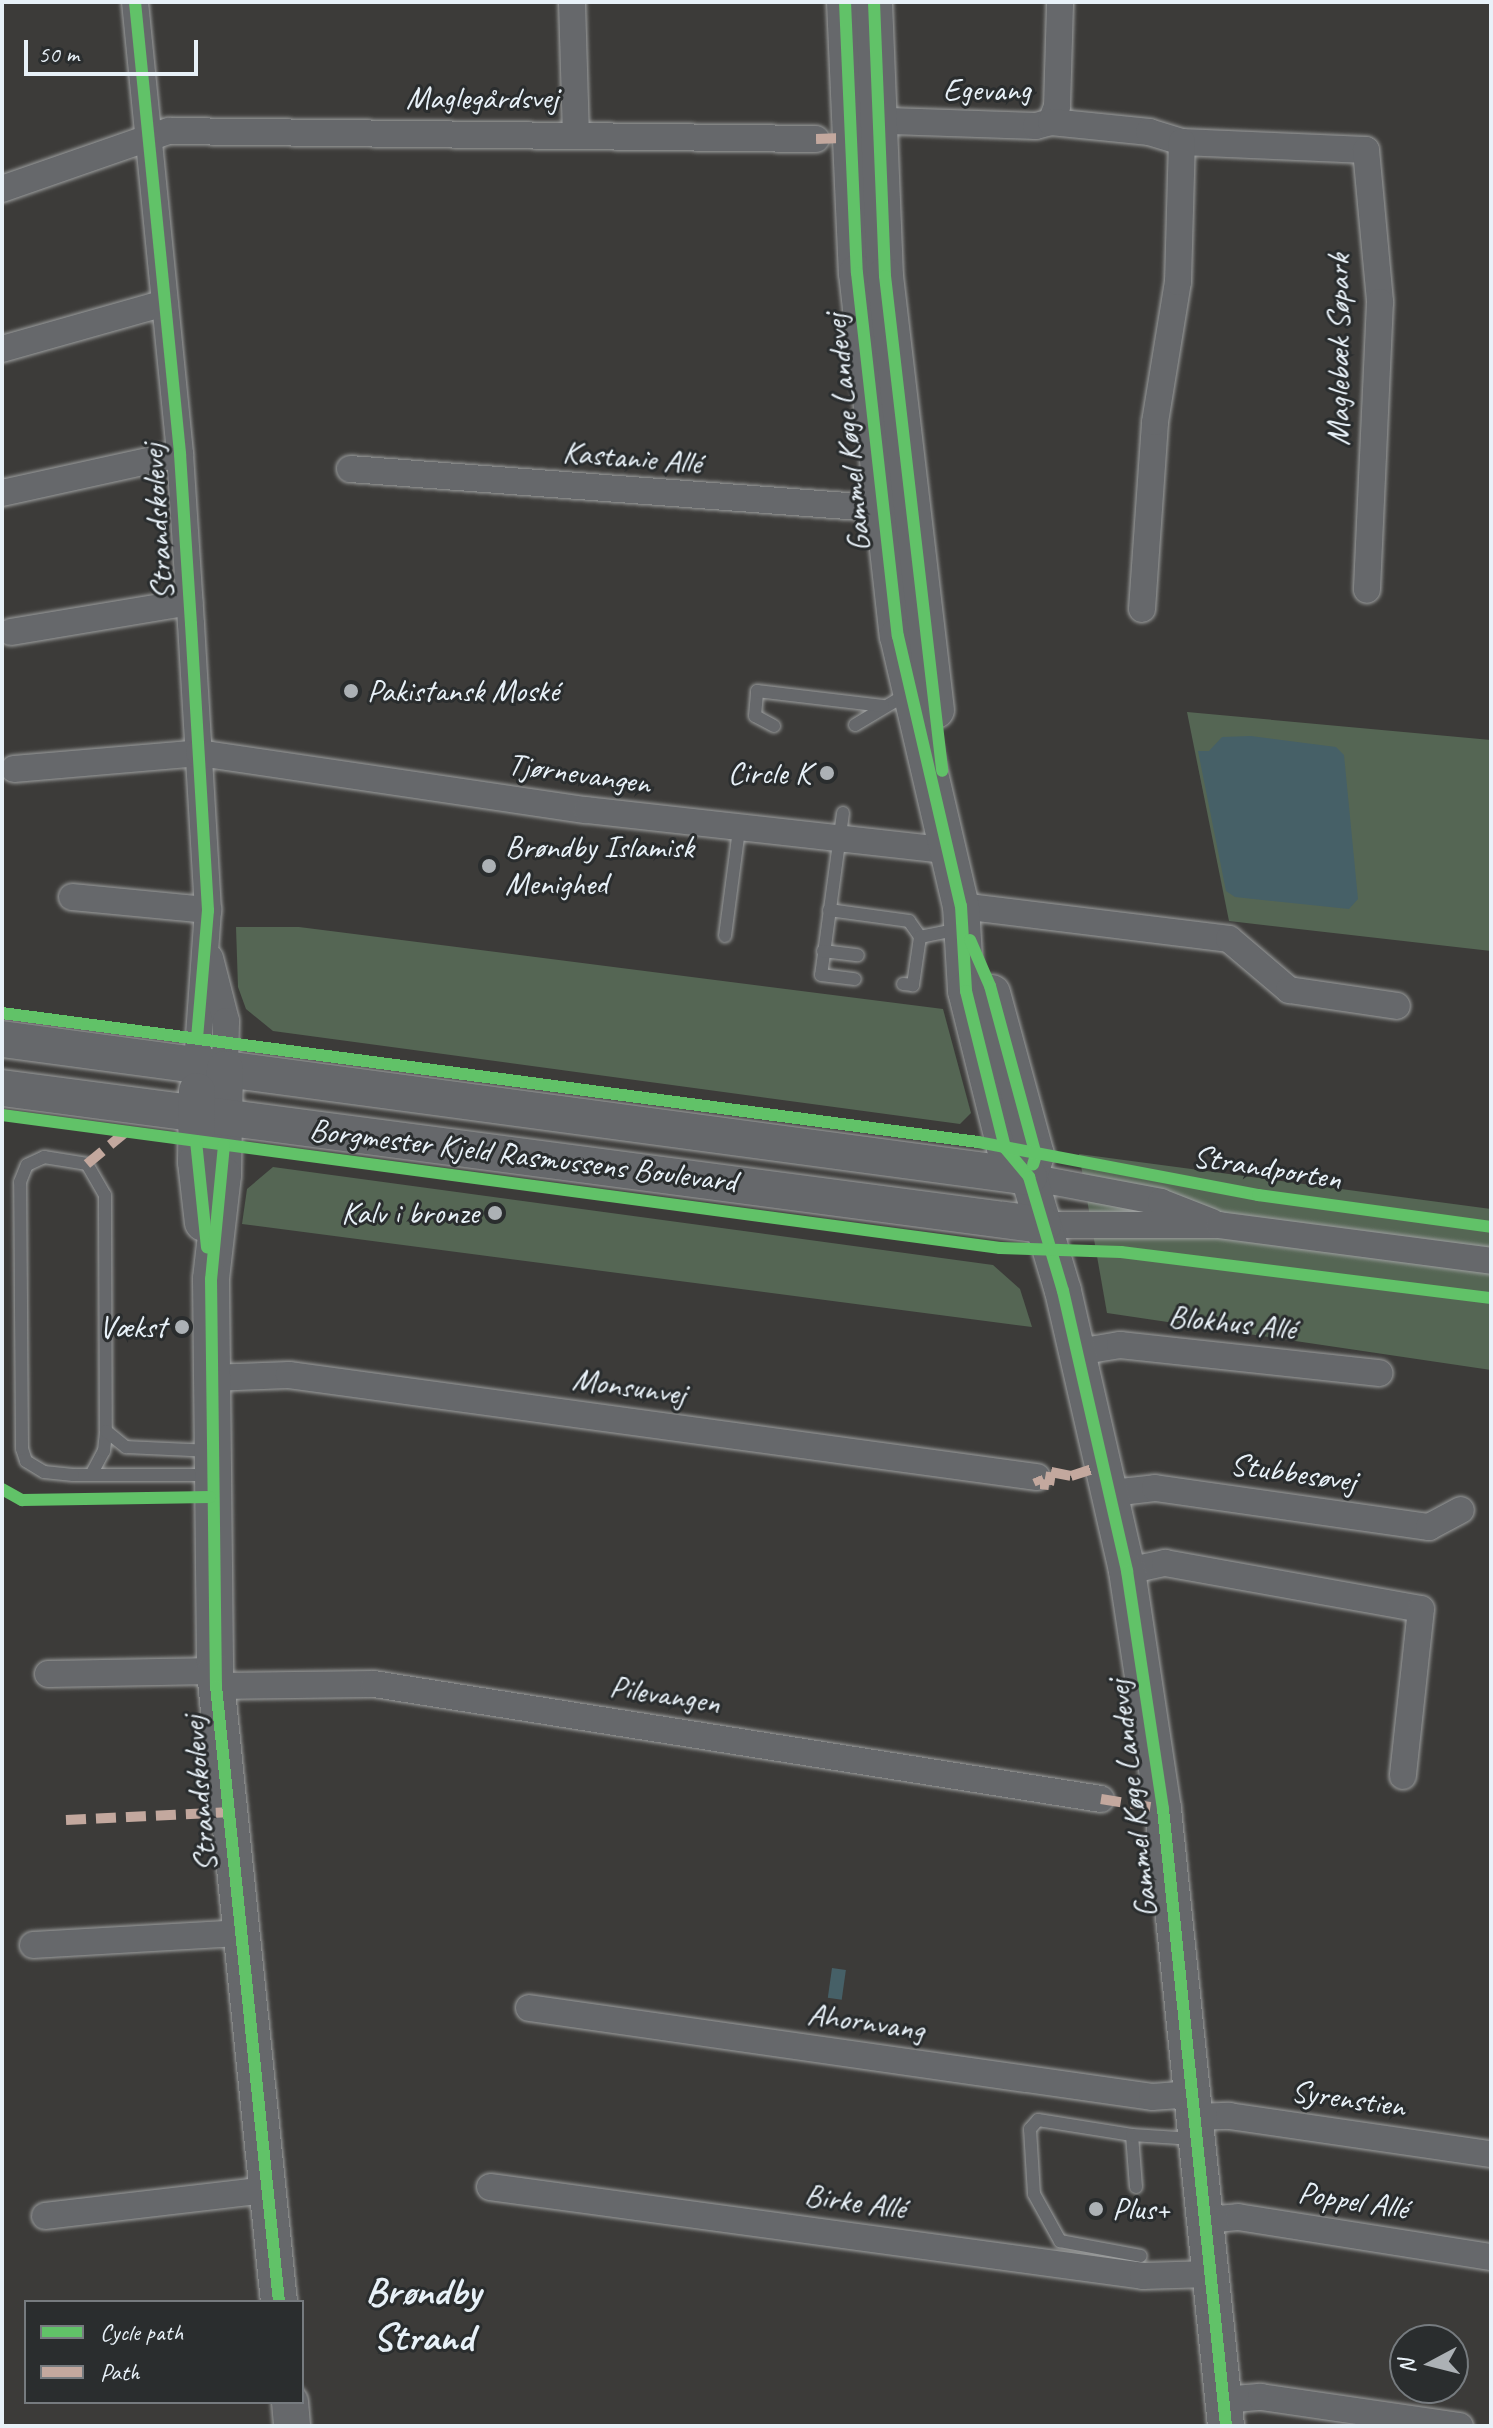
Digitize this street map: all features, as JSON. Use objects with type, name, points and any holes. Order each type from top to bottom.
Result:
[{"type":"street","name":"Strandskolevej","points":[[135,2],[180,454],[208,910],[207,947],[226,1021],[211,1067],[210,1117],[210,1463],[215,1678],[279,2300]]},
{"type":"street","points":[[572,2],[576,133]]},
{"type":"street","name":"Gammel Køge Landevej","points":[[845,2],[885,276],[895,510],[897,699],[950,851]]},
{"type":"street","name":"Gammel Køge Landevej","points":[[862,120],[874,2]]},
{"type":"street","name":"Egevang","points":[[862,120],[1036,126],[1051,122],[1057,106],[1060,2]]},
{"type":"street","name":"Maglebæk Søpark","points":[[1051,122],[1149,132],[1182,142],[1366,150],[1380,302],[1367,590]]},
{"type":"street","name":"Maglegårdsvej","points":[[148,138],[169,131],[257,130],[816,139]]},
{"type":"street","points":[[2,189],[148,138]]},
{"type":"street","points":[[1142,609],[1155,422],[1178,282],[1182,142]]},
{"type":"street","points":[[2,349],[165,303]]},
{"type":"street","name":"Strandskolevej","points":[[2,493],[180,454]]},
{"type":"street","name":"Kastanie Allé","points":[[350,469],[895,510]]},
{"type":"street","name":"Gammel Køge Landevej","points":[[895,510],[963,917],[990,986],[1036,1155],[1029,1177],[1078,1352],[1127,1571],[1163,1809],[1225,2413],[1261,2397],[1460,2426]]},
{"type":"street","name":"Strandskolevej","points":[[11,632],[190,602]]},
{"type":"street","points":[[14,769],[199,753]]},
{"type":"street","name":"Tjørnevangen","points":[[199,753],[739,829],[950,851]]},
{"type":"street","points":[[72,897],[208,910]]},
{"type":"street","points":[[963,917],[1229,939],[1289,990],[1397,1006]]},
{"type":"street","name":"Borgmester Kjeld Rasmussens Boulevard","points":[[2,1039],[1029,1177]]},
{"type":"street","name":"Borgmester Kjeld Rasmussens Boulevard","points":[[2,1088],[1043,1225]]},
{"type":"street","name":"Strandporten","points":[[1029,1177],[1161,1202],[1219,1225]]},
{"type":"street","name":"Strandporten","points":[[1043,1225],[1219,1225],[1491,1261]]},
{"type":"street","name":"Blokhus Allé","points":[[1078,1352],[1120,1345],[1379,1373]]},
{"type":"street","name":"Monsunvej","points":[[211,1378],[289,1375],[1037,1477]]},
{"type":"street","name":"Stubbesøvej","points":[[1112,1493],[1155,1488],[1429,1527],[1461,1510]]},
{"type":"street","points":[[1127,1571],[1165,1563],[1421,1609],[1403,1776]]},
{"type":"street","name":"Strandskolevej","points":[[48,1674],[215,1678]]},
{"type":"street","name":"Pilevangen","points":[[215,1678],[374,1684],[1101,1799]]},
{"type":"street","points":[[33,1945],[239,1933]]},
{"type":"street","name":"Ahornvang","points":[[529,2008],[1152,2097],[1195,2117]]},
{"type":"street","name":"Syrenstien","points":[[1195,2117],[1229,2116],[1491,2154]]},
{"type":"street","name":"Birke Allé","points":[[490,2187],[1141,2258],[1210,2274]]},
{"type":"street","points":[[45,2216],[267,2190]]},
{"type":"street","name":"Poppel Allé","points":[[1205,2220],[1238,2217],[1491,2257]]},
{"type":"street","points":[[290,2404],[292,2426]]},
{"type":"lane","points":[[774,726],[755,716],[757,691],[897,699]]},
{"type":"lane","points":[[855,725],[897,699]]},
{"type":"lane","points":[[843,813],[821,975],[855,979]]},
{"type":"lane","points":[[725,936],[739,829]]},
{"type":"lane","points":[[829,910],[909,921],[920,937]]},
{"type":"lane","points":[[903,984],[913,985],[911,960],[920,937],[963,917]]},
{"type":"lane","points":[[823,951],[858,955]]},
{"type":"lane","points":[[91,1475],[104,1451],[106,1431],[105,1195],[87,1164],[44,1157],[27,1165],[20,1182],[22,1449],[35,1469],[91,1475],[210,1463]]},
{"type":"lane","points":[[106,1431],[126,1447],[210,1463]]},
{"type":"lane","points":[[1141,2258],[1060,2241],[1034,2194],[1030,2129],[1038,2120],[1132,2135],[1195,2117]]},
{"type":"lane","points":[[1132,2135],[1136,2187]]},
{"type":"green space","points":[[1187,712],[1491,740],[1491,951],[1229,921]]},
{"type":"green space","points":[[236,927],[299,927],[943,1009],[971,1113],[960,1124],[273,1031],[246,1009],[238,987]]},
{"type":"green space","points":[[1079,1154],[1491,1209],[1491,1370],[1107,1313]]},
{"type":"green space","points":[[273,1167],[993,1265],[1020,1289],[1032,1327],[242,1224],[247,1189]]},
{"type":"water","points":[[1251,736],[1336,747],[1344,755],[1358,899],[1349,909],[1235,897],[1226,891],[1198,751],[1209,751],[1222,737]]},
{"type":"water","points":[[832,1968],[846,1970],[842,2000],[828,1998]]},
{"type":"marked path","points":[[816,139],[849,138]]},
{"type":"marked path","points":[[87,1164],[127,1131]]},
{"type":"marked path","points":[[1037,1477],[1040,1484],[1049,1485],[1051,1472],[1071,1476],[1105,1465]]},
{"type":"marked path","points":[[1101,1799],[1163,1809]]},
{"type":"marked path","points":[[66,1820],[227,1812]]},
{"type":"cycle path","points":[[135,2],[180,454],[191,624],[208,910],[197,1038]]},
{"type":"cycle path","points":[[845,2],[857,273],[898,636],[961,906],[966,991],[1005,1148],[1029,1177],[1063,1291],[1127,1571],[1163,1809],[1226,2426]]},
{"type":"cycle path","points":[[874,2],[885,276],[942,771]]},
{"type":"cycle path","points":[[970,940],[990,986],[1036,1155],[1033,1165]]},
{"type":"cycle path","points":[[2,1013],[978,1142],[1258,1195],[1491,1227]]},
{"type":"cycle path","points":[[2,1115],[1000,1248],[1121,1252],[1491,1298]]},
{"type":"cycle path","points":[[196,1141],[207,1247]]},
{"type":"cycle path","points":[[224,1145],[211,1279],[216,1686],[279,2300]]},
{"type":"cycle path","points":[[2,1489],[22,1500],[210,1497]]},
{"type":"place","name":"Pakistansk Moské","points":[[351,691]]},
{"type":"place","name":"Circle K","points":[[827,773]]},
{"type":"place","name":"Brøndby Islamisk Menighed","points":[[489,866]]},
{"type":"place","name":"Kalv i bronze","points":[[495,1213]]},
{"type":"place","name":"Vækst","points":[[182,1327]]},
{"type":"place","name":"Plus+","points":[[1096,2209]]},
{"type":"district","name":"Brøndby Strand","points":[[423,2314]]}]
